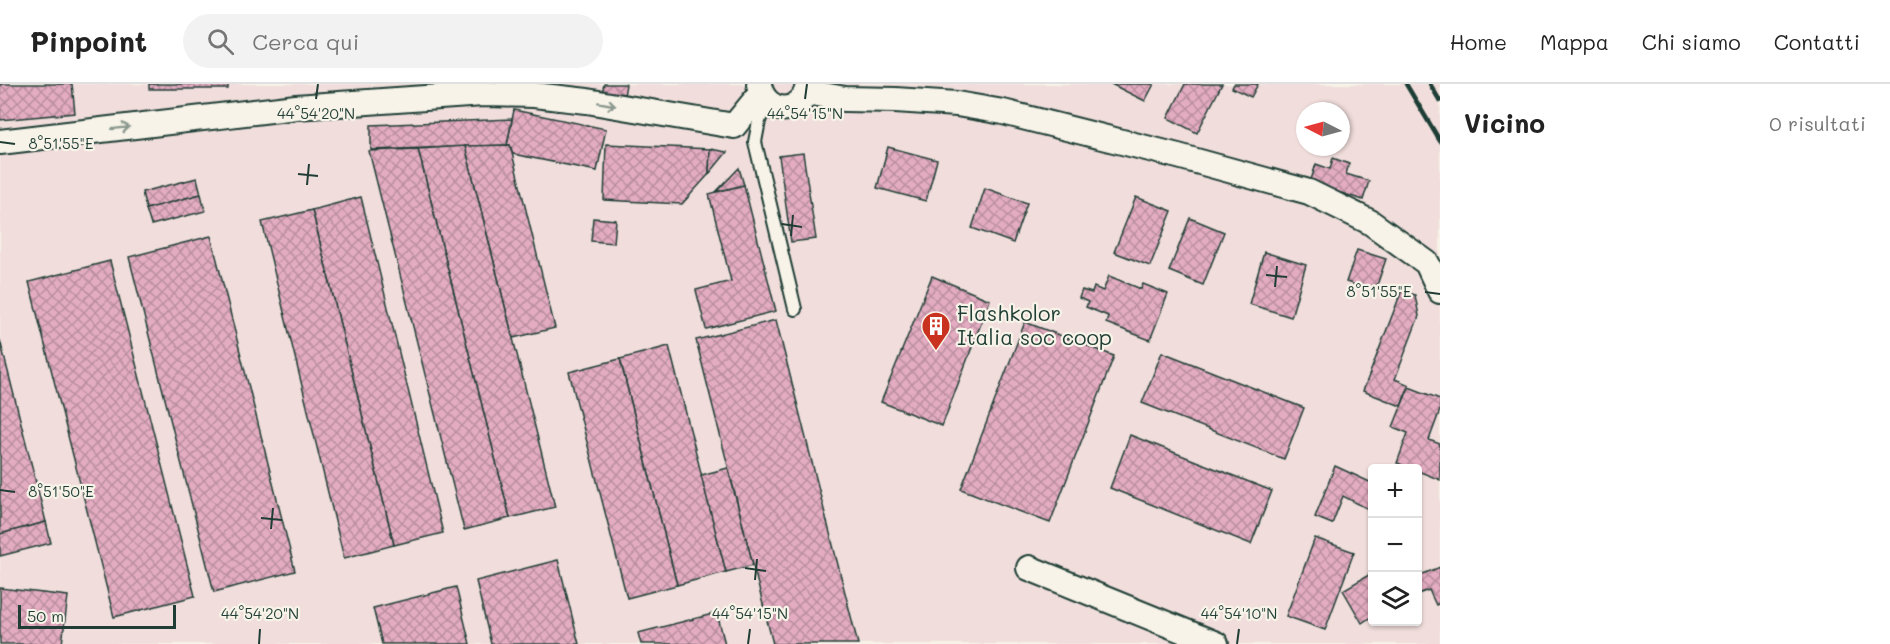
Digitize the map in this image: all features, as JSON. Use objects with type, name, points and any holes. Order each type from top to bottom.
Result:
[{"type":"street","points":[[0,142],[296,106],[483,94],[534,95],[587,101],[734,126],[762,93],[770,105],[781,109],[792,107],[801,101],[807,88],[845,99],[957,104],[1003,112],[1309,192],[1370,222],[1427,263],[1440,291]]},
{"type":"street","points":[[1029,568],[1216,644]]},
{"type":"lane","points":[[762,93],[755,142],[795,309]]},
{"type":"shaded area","points":[[0,84],[1440,84],[1440,644],[0,644]]},
{"type":"building","points":[[0,84],[72,84],[75,113],[0,120]]},
{"type":"building","points":[[149,84],[228,84],[228,89],[149,89]]},
{"type":"building","points":[[604,84],[626,84],[624,96],[602,93]]},
{"type":"building","points":[[1111,84],[1154,84],[1145,101]]},
{"type":"building","points":[[1185,84],[1222,84],[1197,133],[1168,118]]},
{"type":"building","points":[[1234,84],[1258,84],[1251,97],[1232,88]]},
{"type":"building","points":[[514,110],[606,129],[597,171],[513,154],[510,145],[507,145]]},
{"type":"building","points":[[512,119],[507,145],[371,150],[371,125]]},
{"type":"building","points":[[606,144],[710,149],[709,174],[682,204],[604,200]]},
{"type":"building","points":[[510,145],[555,328],[513,338],[465,146]]},
{"type":"building","points":[[465,146],[555,507],[510,518],[418,149]]},
{"type":"building","points":[[888,147],[937,160],[926,201],[877,188]]},
{"type":"building","points":[[418,149],[510,518],[464,530],[369,151]]},
{"type":"building","points":[[710,149],[727,152],[709,174]]},
{"type":"building","points":[[803,153],[816,239],[791,242],[779,156]]},
{"type":"building","points":[[1333,158],[1349,164],[1346,174],[1369,181],[1363,200],[1310,183],[1316,164],[1330,169]]},
{"type":"building","points":[[739,168],[744,185],[716,192]]},
{"type":"building","points":[[197,178],[201,194],[146,209],[142,192]]},
{"type":"building","points":[[744,185],[776,311],[706,329],[696,290],[731,281],[709,194]]},
{"type":"building","points":[[985,188],[1027,203],[1013,243],[972,228]]},
{"type":"building","points":[[201,194],[205,211],[151,225],[146,209]]},
{"type":"building","points":[[361,197],[443,533],[394,545],[312,210]]},
{"type":"building","points":[[1136,197],[1172,211],[1150,266],[1114,252]]},
{"type":"building","points":[[312,210],[394,545],[344,558],[262,222]]},
{"type":"building","points":[[593,218],[616,220],[614,243],[591,241]]},
{"type":"building","points":[[1190,218],[1224,232],[1203,285],[1169,271]]},
{"type":"building","points":[[211,236],[295,571],[214,592],[129,257]]},
{"type":"building","points":[[1357,250],[1386,259],[1375,291],[1346,282]]},
{"type":"building","points":[[1264,252],[1306,265],[1291,317],[1249,304]]},
{"type":"building","points":[[110,261],[195,596],[114,617],[29,282]]},
{"type":"building","name":"Flashkolor Italia soc coop","points":[[932,276],[990,300],[942,426],[881,402]]},
{"type":"building","points":[[1109,276],[1141,289],[1143,284],[1168,294],[1150,340],[1106,323],[1108,316],[1086,307],[1088,302],[1079,298],[1082,290],[1092,293],[1094,287],[1103,291]]},
{"type":"building","points":[[1402,290],[1415,295],[1419,316],[1395,379],[1409,385],[1401,406],[1363,391]]},
{"type":"building","points":[[776,320],[858,644],[773,644],[696,340]]},
{"type":"building","points":[[1025,322],[1114,356],[1050,523],[961,489]]},
{"type":"building","points":[[0,340],[46,522],[0,534]]},
{"type":"building","points":[[669,346],[726,572],[677,585],[620,359]]},
{"type":"building","points":[[1162,352],[1304,408],[1284,459],[1142,403]]},
{"type":"building","points":[[620,359],[677,585],[627,598],[569,372]]},
{"type":"building","points":[[1409,387],[1440,399],[1440,410],[1429,440],[1440,444],[1440,480],[1422,473],[1422,464],[1397,463],[1408,433],[1393,427]]},
{"type":"building","points":[[1130,435],[1272,491],[1251,544],[1110,488]]},
{"type":"building","points":[[1335,466],[1368,481],[1368,509],[1343,496],[1332,524],[1315,517]]},
{"type":"building","points":[[728,468],[753,565],[726,572],[701,475]]},
{"type":"building","points":[[46,522],[51,543],[0,556],[0,534]]},
{"type":"building","points":[[1315,538],[1354,552],[1325,630],[1286,616]]},
{"type":"building","points":[[558,560],[579,644],[491,644],[476,581]]},
{"type":"building","points":[[1440,567],[1440,603],[1436,605],[1429,590],[1422,593],[1422,574]]},
{"type":"building","points":[[1368,575],[1368,619],[1362,623],[1343,590]]},
{"type":"building","points":[[456,587],[470,644],[382,644],[373,608]]},
{"type":"building","points":[[0,588],[68,596],[62,644],[0,644]]},
{"type":"building","points":[[717,613],[725,644],[641,644],[638,633]]},
{"type":"railway","points":[[1406,84],[1440,141]]},
{"type":"railway","points":[[1430,84],[1440,101]]},
{"type":"place","name":"Flashkolor Italia soc coop","points":[[936,352]]}]
